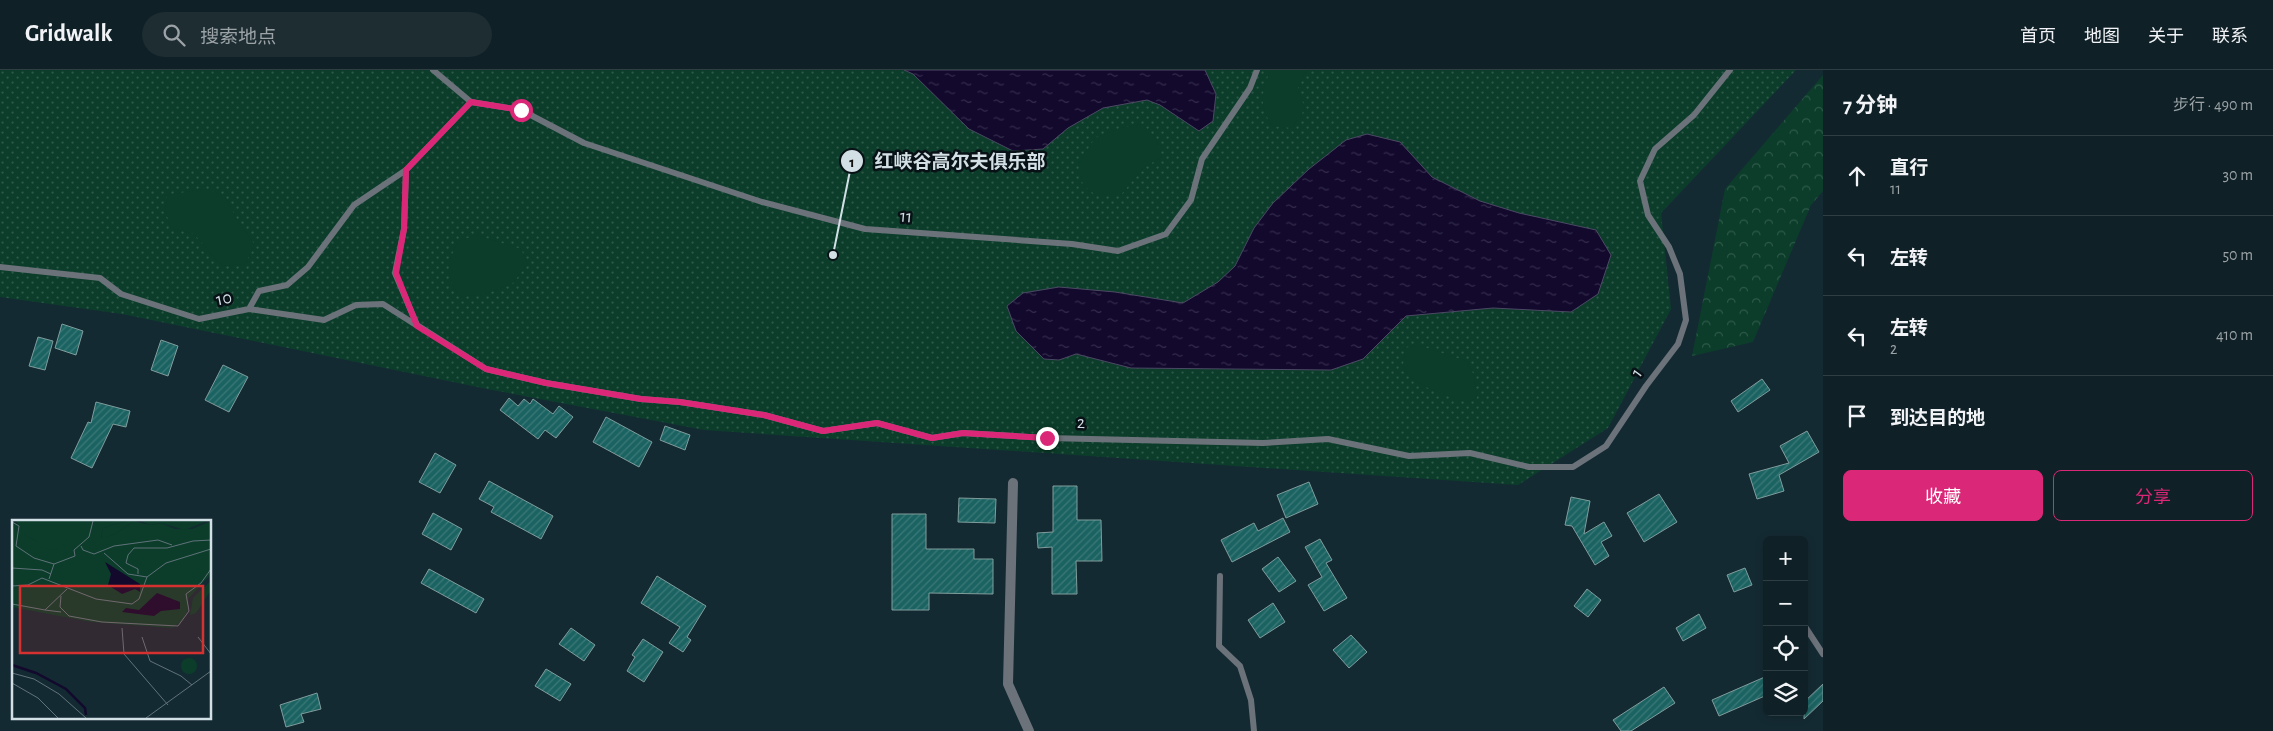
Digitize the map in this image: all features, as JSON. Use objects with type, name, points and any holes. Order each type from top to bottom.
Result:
[{"type":"street","points":[[1013,483],[1008,684],[1029,731]]},
{"type":"lane","points":[[433,70],[471,102]]},
{"type":"lane","name":"11","points":[[471,102],[521,110],[584,143],[762,202],[865,229],[1072,244],[1118,252],[1166,234],[1192,200],[1202,159],[1250,88],[1257,70]]},
{"type":"lane","name":"1","points":[[1328,439],[1409,456],[1470,453],[1529,467],[1573,467],[1606,446],[1646,386],[1678,344],[1686,320],[1680,274],[1669,247],[1648,215],[1640,181],[1655,149],[1694,115],[1730,70]]},
{"type":"lane","name":"10","points":[[0,267],[100,278],[121,294],[199,319],[249,309],[260,291],[287,285],[308,267],[354,205],[406,170],[471,102]]},
{"type":"lane","points":[[406,170],[404,229],[396,273],[417,326]]},
{"type":"lane","name":"2","points":[[249,309],[324,320],[356,305],[383,304],[486,369],[546,383],[641,399],[680,402],[764,415],[823,431],[877,423],[932,438],[963,433],[1047,438],[1263,443],[1328,439]]},
{"type":"lane","points":[[1220,576],[1219,646],[1240,666],[1251,700],[1254,731]]},
{"type":"lane","points":[[1805,626],[1823,654]]},
{"type":"green space","points":[[0,70],[1796,70],[1661,213],[1671,309],[1608,428],[1518,485],[704,430],[487,389],[122,314],[0,297]]},
{"type":"green space","points":[[1270,70],[1306,70],[1298,88],[1305,109],[1292,128],[1272,126],[1265,111],[1263,92]]},
{"type":"green space","points":[[1823,75],[1823,191],[1811,205],[1753,342],[1692,356],[1725,189]]},
{"type":"green space","points":[[1143,124],[1156,139],[1162,157],[1143,168],[1120,196],[1097,196],[1083,185],[1078,164],[1095,138],[1120,128]]},
{"type":"green space","points":[[205,189],[224,195],[239,223],[255,245],[245,264],[222,266],[194,234],[171,228],[165,210],[167,195]]},
{"type":"green space","points":[[477,235],[521,249],[528,264],[513,283],[488,293],[461,297],[452,283],[449,270],[450,263],[458,241]]},
{"type":"green space","points":[[1418,345],[1466,361],[1474,375],[1477,398],[1468,402],[1458,400],[1428,388],[1411,378],[1403,366],[1405,348]]},
{"type":"water","points":[[904,70],[1205,70],[1216,94],[1213,121],[1199,131],[1160,105],[1147,100],[1103,108],[1068,128],[1043,149],[1013,151],[969,129],[913,74]]},
{"type":"water","points":[[1367,134],[1400,142],[1432,177],[1480,201],[1519,213],[1596,230],[1611,255],[1598,294],[1571,312],[1493,308],[1406,316],[1363,359],[1331,370],[1131,368],[1076,354],[1059,360],[1044,359],[1016,331],[1007,306],[1023,293],[1059,287],[1115,292],[1183,303],[1218,282],[1235,266],[1254,228],[1273,203],[1309,169],[1346,140]]},
{"type":"building","points":[[62,324],[83,331],[76,355],[55,348]]},
{"type":"building","points":[[38,337],[53,341],[45,370],[29,366]]},
{"type":"building","points":[[161,340],[178,346],[168,376],[151,370]]},
{"type":"building","points":[[223,365],[248,377],[229,412],[205,400]]},
{"type":"building","points":[[1762,379],[1770,390],[1738,412],[1731,401]]},
{"type":"building","points":[[509,398],[518,406],[524,399],[530,404],[533,399],[553,414],[559,406],[573,417],[556,438],[545,430],[538,439],[500,410]]},
{"type":"building","points":[[96,402],[130,411],[126,427],[113,424],[92,468],[71,458],[88,422],[91,423]]},
{"type":"building","points":[[606,417],[652,442],[639,467],[593,442]]},
{"type":"building","points":[[665,426],[690,435],[685,450],[660,440]]},
{"type":"building","points":[[1807,431],[1819,452],[1779,475],[1784,491],[1757,499],[1749,474],[1789,463],[1780,446]]},
{"type":"building","points":[[435,453],[456,465],[440,493],[419,482]]},
{"type":"building","points":[[489,481],[553,516],[541,539],[491,512],[494,507],[479,499]]},
{"type":"building","points":[[1309,482],[1318,504],[1286,518],[1277,495]]},
{"type":"building","points":[[1053,486],[1077,486],[1077,520],[1101,520],[1102,561],[1076,561],[1077,594],[1052,594],[1052,547],[1038,548],[1037,533],[1053,532]]},
{"type":"building","points":[[1659,494],[1677,522],[1644,542],[1627,513]]},
{"type":"building","points":[[1571,497],[1590,501],[1584,534],[1604,522],[1612,536],[1601,542],[1609,556],[1595,565],[1572,526],[1565,525]]},
{"type":"building","points":[[959,498],[996,499],[995,523],[958,522]]},
{"type":"building","points":[[433,513],[462,529],[451,550],[422,534]]},
{"type":"building","points":[[892,514],[926,514],[926,549],[974,549],[974,559],[993,559],[993,594],[929,593],[929,610],[892,610]]},
{"type":"building","points":[[1283,518],[1290,532],[1232,562],[1221,540],[1254,523],[1258,531]]},
{"type":"building","points":[[1320,539],[1332,560],[1326,563],[1347,598],[1324,611],[1308,585],[1322,577],[1305,547]]},
{"type":"building","points":[[1278,557],[1296,581],[1279,592],[1262,569]]},
{"type":"building","points":[[1745,568],[1752,585],[1734,592],[1727,575]]},
{"type":"building","points":[[429,569],[484,599],[476,613],[421,583]]},
{"type":"building","points":[[657,576],[706,606],[687,637],[691,640],[683,652],[669,643],[680,627],[641,603]]},
{"type":"building","points":[[1587,589],[1601,600],[1588,617],[1574,606]]},
{"type":"building","points":[[1273,603],[1285,622],[1260,638],[1248,620]]},
{"type":"building","points":[[1699,614],[1706,628],[1683,641],[1676,628]]},
{"type":"building","points":[[571,628],[595,645],[584,661],[559,644]]},
{"type":"building","points":[[1351,635],[1367,652],[1349,668],[1333,650]]},
{"type":"building","points":[[643,639],[663,652],[644,682],[627,671],[635,657],[632,655]]},
{"type":"building","points":[[546,669],[571,684],[560,701],[535,686]]},
{"type":"building","points":[[1763,678],[1763,697],[1719,716],[1712,700]]},
{"type":"building","points":[[1823,684],[1823,701],[1808,715],[1808,698]]},
{"type":"building","points":[[1664,687],[1675,703],[1631,731],[1621,731],[1613,720]]},
{"type":"building","points":[[317,693],[321,709],[301,714],[304,722],[286,727],[280,705]]},
{"type":"place","name":"红峡谷高尔夫俱乐部","points":[[833,255]]},
{"type":"route","points":[[521,110],[471,102],[406,170],[404,229],[396,273],[417,326],[486,369],[546,383],[641,399],[680,402],[764,415],[823,431],[877,423],[932,438],[963,433],[1047,438]]}]
